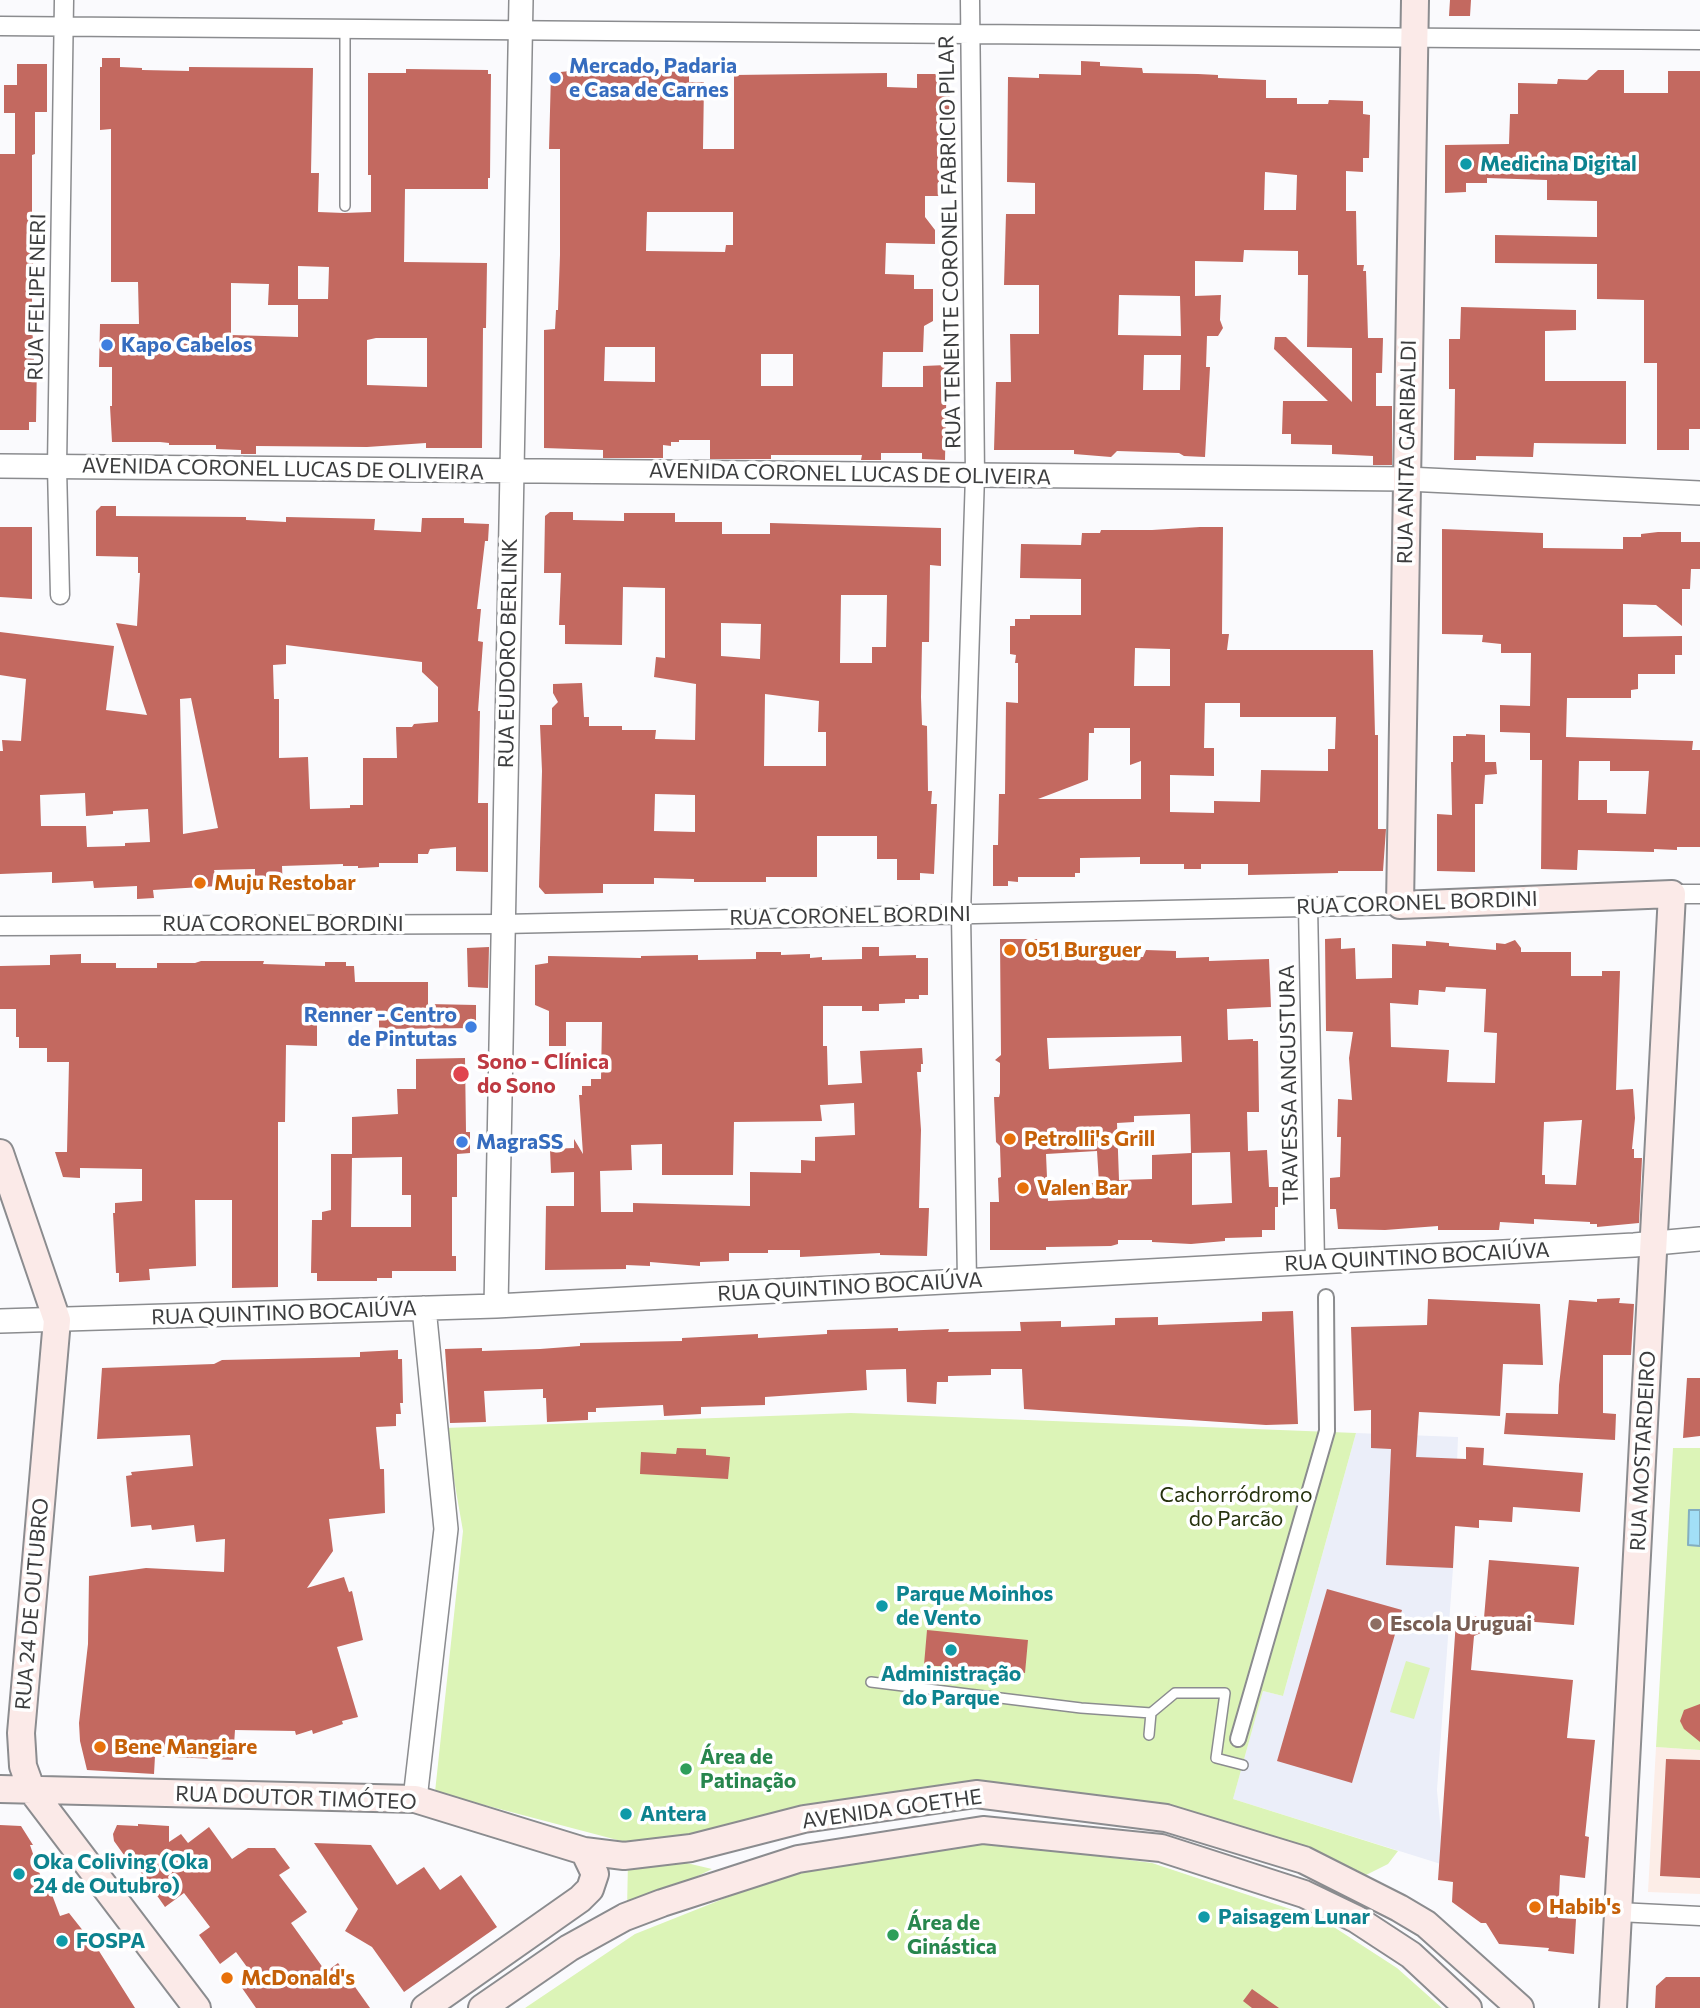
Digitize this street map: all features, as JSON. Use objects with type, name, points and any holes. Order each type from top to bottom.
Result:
[{"type":"main road","name":"RUA ANITA GARIBALDI","points":[[1400,905],[1415,0]]},
{"type":"main road","name":"RUA CORONEL BORDINI","points":[[1400,905],[1672,894]]},
{"type":"main road","name":"RUA MOSTARDEIRO","points":[[1614,2008],[1672,894]]},
{"type":"main road","name":"RUA 24 DE OUTUBRO","points":[[0,1153],[57,1320],[21,1733],[23,1766],[32,1791],[197,2008]]},
{"type":"main road","name":"RUA DOUTOR TIMÓTEO","points":[[0,1789],[415,1799],[584,1851]]},
{"type":"main road","name":"AVENIDA GOETHE","points":[[584,1851],[624,1856],[691,1848],[804,1819],[976,1794],[1166,1818],[1304,1860],[1399,1908],[1426,1924],[1520,2008]]},
{"type":"main road","name":"AVENIDA GOETHE","points":[[482,2008],[569,1948],[625,1917],[662,1903],[798,1859],[983,1830],[1161,1848],[1304,1894],[1356,1919],[1411,1955],[1468,2008]]},
{"type":"main road","points":[[425,2008],[580,1899],[590,1889],[595,1874],[584,1851]]},
{"type":"street","name":"RUA FELIPE NERI","points":[[60,595],[57,467],[64,0]]},
{"type":"street","name":"RUA EUDORO BERLINK","points":[[496,1306],[521,0]]},
{"type":"street","name":"RUA TENENTE CORONEL FABRICIO PILAR","points":[[967,1281],[961,914],[975,475],[970,0]]},
{"type":"street","points":[[0,26],[1700,40]]},
{"type":"street","name":"AVENIDA CORONEL LUCAS DE OLIVEIRA","points":[[0,466],[1407,479],[1700,493]]},
{"type":"street","name":"RUA CORONEL BORDINI","points":[[1672,894],[1700,894]]},
{"type":"street","name":"RUA CORONEL BORDINI","points":[[0,926],[503,924],[1400,905]]},
{"type":"street","name":"TRAVESSA ANGUSTURA","points":[[1308,906],[1315,1262]]},
{"type":"street","name":"RUA QUINTINO BOCAIÚVA","points":[[0,1321],[496,1306],[1654,1244],[1700,1239]]},
{"type":"street","points":[[1238,1739],[1327,1432],[1326,1297]]},
{"type":"street","points":[[415,1799],[446,1529],[424,1308]]},
{"type":"street","points":[[1618,1912],[1700,1916]]},
{"type":"lane","points":[[345,29],[345,206]]},
{"type":"lane","points":[[870,1682],[1081,1708],[1151,1713],[1175,1693],[1224,1693],[1216,1758],[1242,1765]]},
{"type":"lane","points":[[1149,1735],[1151,1713]]},
{"type":"shaded area","name":"Escola Uruguai","points":[[1356,1433],[1458,1437],[1453,1568],[1437,1790],[1444,1865],[1233,1799],[1263,1691],[1283,1696]]},
{"type":"shaded area","points":[[1656,1747],[1700,1750],[1700,1894],[1648,1892]]},
{"type":"green space","name":"Parque Moinhos de Vento","points":[[851,1413],[1356,1433],[1283,1696],[1263,1691],[1233,1799],[1398,1851],[1388,1864],[1362,1877],[974,1784],[693,1834],[625,1842],[435,1792],[463,1531],[445,1428]]},
{"type":"green space","points":[[1673,1448],[1700,1448],[1700,1750],[1656,1747]]},
{"type":"green space","points":[[1406,1661],[1430,1668],[1414,1719],[1390,1712]]},
{"type":"green space","points":[[988,1842],[1152,1863],[1323,1920],[1397,1968],[1442,2008],[525,2008],[635,1934],[796,1870]]},
{"type":"green space","points":[[661,1857],[712,1869],[627,1911],[628,1860]]},
{"type":"water","points":[[1689,1510],[1700,1510],[1700,1546],[1688,1545]]},
{"type":"building","points":[[1450,0],[1471,0],[1470,16],[1449,16]]},
{"type":"building","points":[[102,58],[120,58],[120,67],[142,70],[189,71],[189,67],[313,68],[311,173],[319,173],[318,212],[344,213],[371,212],[371,175],[368,175],[368,73],[406,73],[406,69],[488,70],[488,74],[491,74],[488,189],[405,189],[404,262],[487,263],[486,328],[483,328],[482,448],[426,448],[426,443],[367,447],[256,446],[256,454],[241,454],[241,450],[216,449],[216,445],[112,442],[112,367],[99,367],[100,324],[139,324],[138,282],[111,282],[111,129],[100,130]],"holes":[[[298,266],[329,267],[328,299],[298,299]],[[231,283],[269,284],[268,305],[298,305],[298,337],[231,335]],[[427,338],[427,387],[367,385],[367,340]]]},
{"type":"building","points":[[1081,61],[1100,62],[1100,66],[1142,68],[1143,73],[1218,75],[1218,78],[1266,80],[1266,98],[1297,98],[1297,104],[1328,104],[1329,100],[1363,101],[1363,114],[1370,115],[1369,158],[1363,158],[1363,172],[1346,171],[1346,211],[1356,211],[1357,265],[1364,265],[1363,271],[1366,271],[1368,338],[1383,338],[1382,373],[1376,373],[1376,406],[1392,406],[1392,465],[1373,465],[1373,456],[1332,454],[1332,445],[1291,444],[1291,434],[1282,434],[1283,401],[1328,401],[1274,349],[1275,337],[1286,337],[1352,402],[1352,348],[1307,347],[1308,275],[1298,275],[1298,251],[1244,250],[1243,262],[1195,261],[1195,296],[1221,295],[1220,320],[1223,328],[1218,336],[1207,336],[1206,367],[1210,367],[1205,457],[1184,456],[1179,453],[1117,451],[1111,457],[1074,454],[1074,450],[994,450],[996,382],[1011,382],[1010,334],[1039,334],[1039,285],[1004,285],[1006,214],[1035,214],[1035,183],[1007,182],[1008,77],[1039,78],[1039,74],[1081,75]],"holes":[[[1265,172],[1297,175],[1296,210],[1264,210]],[[1119,295],[1180,296],[1181,336],[1118,335]],[[1144,355],[1181,355],[1180,390],[1143,390]]]},
{"type":"building","points":[[570,62],[586,62],[586,70],[689,72],[689,82],[704,82],[703,149],[734,149],[734,75],[887,73],[887,87],[917,88],[917,74],[950,74],[949,120],[939,120],[939,196],[925,196],[925,217],[935,230],[935,244],[886,243],[885,274],[914,275],[914,289],[933,289],[933,321],[924,326],[923,352],[883,352],[882,387],[923,387],[923,366],[947,365],[945,460],[922,459],[922,453],[881,453],[881,460],[861,460],[862,455],[771,455],[771,459],[710,459],[710,440],[679,440],[671,442],[671,446],[663,445],[663,458],[603,458],[603,450],[544,448],[544,330],[555,329],[560,255],[560,149],[549,149],[551,73],[570,71]],"holes":[[[647,212],[733,212],[733,245],[726,245],[725,252],[646,251]],[[605,347],[655,347],[655,382],[604,381]],[[761,354],[793,354],[793,386],[761,386]]]},
{"type":"building","points":[[17,64],[47,64],[47,112],[35,112],[35,154],[32,155],[32,237],[35,237],[35,254],[32,323],[34,362],[37,362],[36,422],[29,422],[29,430],[0,430],[0,154],[15,154],[15,113],[4,113],[4,85],[17,85]]},
{"type":"building","points":[[1598,70],[1624,70],[1624,93],[1668,93],[1668,71],[1700,71],[1700,429],[1689,429],[1689,450],[1657,450],[1657,363],[1644,363],[1644,300],[1597,299],[1597,264],[1495,263],[1495,235],[1597,237],[1597,201],[1547,200],[1547,180],[1487,178],[1487,183],[1466,183],[1466,192],[1445,193],[1445,145],[1509,144],[1510,114],[1518,114],[1518,83],[1557,84],[1558,79],[1587,80]]},
{"type":"building","points":[[1461,307],[1576,310],[1576,330],[1545,331],[1545,381],[1626,381],[1626,444],[1534,443],[1533,457],[1476,456],[1476,460],[1454,460],[1455,389],[1449,389],[1449,339],[1460,339]]},
{"type":"building","points":[[101,506],[116,506],[116,516],[246,517],[246,520],[286,522],[286,517],[375,519],[374,530],[421,532],[422,518],[464,518],[464,523],[489,524],[477,609],[481,609],[478,641],[483,642],[478,711],[478,803],[488,803],[488,872],[456,871],[456,847],[430,849],[428,854],[418,854],[418,863],[379,863],[379,867],[358,868],[343,864],[282,866],[283,890],[255,891],[255,869],[214,870],[218,886],[153,890],[154,898],[137,899],[137,886],[94,888],[93,881],[52,883],[52,872],[0,874],[0,751],[3,751],[2,740],[21,741],[26,679],[0,675],[0,632],[114,646],[106,710],[147,715],[116,623],[137,626],[140,573],[138,557],[96,556],[96,511]],"holes":[[[286,645],[422,662],[422,672],[438,687],[438,722],[396,727],[397,758],[363,758],[363,805],[310,809],[308,757],[279,758],[279,699],[274,699],[273,665],[286,664]],[[191,698],[218,828],[183,834],[180,699]],[[85,793],[86,816],[148,809],[150,842],[87,847],[86,826],[41,826],[40,795]]]},
{"type":"building","points":[[550,512],[573,512],[573,520],[624,521],[624,513],[675,513],[675,522],[722,522],[722,534],[770,534],[770,523],[941,528],[941,566],[930,565],[929,642],[922,642],[922,725],[927,726],[928,791],[932,791],[931,804],[937,804],[934,874],[920,873],[920,880],[897,880],[897,859],[877,859],[877,836],[817,836],[817,877],[766,877],[766,882],[694,882],[694,879],[654,878],[654,884],[603,884],[603,893],[545,894],[539,887],[542,771],[540,725],[552,725],[552,708],[558,702],[553,693],[553,684],[582,683],[584,717],[589,717],[589,726],[656,730],[655,739],[695,740],[696,684],[654,677],[656,657],[665,658],[665,588],[623,587],[622,645],[565,644],[565,625],[559,625],[561,573],[544,573],[545,516]],"holes":[[[841,595],[887,595],[886,647],[872,647],[872,663],[840,663]],[[721,623],[761,624],[760,659],[721,656]],[[765,694],[819,701],[818,732],[826,732],[826,766],[764,766]],[[655,794],[695,795],[695,832],[654,831]]]},
{"type":"building","points":[[0,527],[32,527],[32,599],[0,597]]},
{"type":"building","points":[[1223,527],[1222,634],[1229,634],[1227,650],[1373,650],[1375,735],[1378,735],[1378,829],[1386,829],[1383,871],[1248,875],[1248,864],[1201,864],[1201,869],[1184,869],[1184,864],[1140,864],[1140,857],[1080,858],[1080,873],[1075,873],[1075,877],[1018,877],[1018,882],[1008,881],[1008,886],[993,886],[993,845],[998,845],[999,794],[1005,794],[1006,702],[1018,703],[1018,663],[1015,663],[1016,655],[1010,654],[1010,626],[1015,626],[1015,619],[1030,619],[1030,615],[1081,615],[1081,579],[1020,578],[1021,544],[1081,545],[1082,533],[1100,533],[1101,530]],"holes":[[[1135,648],[1170,649],[1170,686],[1134,686]],[[1205,703],[1240,703],[1240,717],[1336,717],[1335,749],[1328,749],[1328,771],[1261,770],[1260,802],[1214,801],[1214,813],[1170,812],[1170,775],[1214,776],[1214,748],[1204,748]],[[1094,728],[1130,728],[1130,765],[1141,761],[1141,799],[1038,799],[1088,780],[1089,733],[1094,733]]]},
{"type":"building","points":[[1442,529],[1543,533],[1543,548],[1623,549],[1623,537],[1641,537],[1641,534],[1658,532],[1681,532],[1681,542],[1700,542],[1700,569],[1691,569],[1690,589],[1682,589],[1682,626],[1656,605],[1623,604],[1623,637],[1682,636],[1682,655],[1675,655],[1675,674],[1638,674],[1638,689],[1631,690],[1631,698],[1567,698],[1566,737],[1693,741],[1692,750],[1700,750],[1700,847],[1654,849],[1654,852],[1578,850],[1577,870],[1541,869],[1542,760],[1530,760],[1530,733],[1500,732],[1500,705],[1530,706],[1531,653],[1501,653],[1501,644],[1482,642],[1483,635],[1442,634]],"holes":[[[1579,761],[1610,761],[1610,771],[1649,771],[1646,814],[1607,813],[1607,800],[1578,800]]]},
{"type":"building","points":[[1485,735],[1485,762],[1496,762],[1497,774],[1485,775],[1483,804],[1475,804],[1475,872],[1437,871],[1437,814],[1452,815],[1453,736]]},
{"type":"building","points":[[1341,938],[1341,949],[1355,948],[1356,979],[1392,978],[1392,944],[1426,946],[1426,941],[1496,950],[1496,943],[1505,944],[1515,940],[1521,952],[1571,952],[1571,976],[1602,976],[1602,971],[1620,971],[1616,1090],[1633,1089],[1635,1118],[1632,1149],[1634,1158],[1642,1158],[1639,1223],[1597,1227],[1597,1224],[1590,1222],[1534,1219],[1534,1224],[1500,1222],[1499,1230],[1438,1230],[1438,1226],[1385,1230],[1338,1229],[1336,1209],[1330,1209],[1330,1178],[1340,1177],[1338,1099],[1352,1100],[1349,1058],[1353,1032],[1326,1031],[1325,939]],"holes":[[[1446,987],[1486,989],[1484,1032],[1497,1033],[1495,1083],[1447,1082],[1449,1050],[1391,1047],[1390,1003],[1418,1005],[1419,990],[1445,992]],[[1582,1120],[1576,1185],[1545,1184],[1545,1175],[1542,1175],[1544,1122]]]},
{"type":"building","points":[[1000,939],[1048,939],[1048,953],[1064,954],[1064,959],[1143,957],[1146,950],[1176,951],[1176,958],[1209,957],[1209,961],[1269,959],[1271,1007],[1227,1009],[1228,1040],[1258,1041],[1259,1112],[1247,1112],[1248,1151],[1267,1150],[1269,1187],[1278,1187],[1275,1230],[1262,1230],[1262,1237],[1225,1238],[1225,1241],[1191,1244],[1118,1240],[1118,1244],[1111,1246],[990,1250],[990,1202],[999,1202],[998,1178],[1001,1177],[994,1097],[999,1097],[1000,1093],[1000,1063],[995,1060],[1001,1055]],"holes":[[[1181,1036],[1182,1062],[1049,1069],[1047,1038]],[[1190,1114],[1191,1153],[1152,1155],[1152,1179],[1119,1180],[1117,1123],[1134,1122],[1134,1116]],[[1097,1151],[1099,1183],[1088,1183],[1088,1199],[1048,1201],[1046,1154]],[[1230,1152],[1232,1203],[1192,1205],[1192,1153]]]},
{"type":"building","points":[[489,947],[488,988],[468,987],[467,948]]},
{"type":"building","points":[[862,947],[879,947],[879,956],[916,955],[916,958],[928,958],[928,995],[919,995],[919,999],[905,999],[905,1003],[879,1004],[879,1011],[862,1011],[862,1006],[823,1006],[823,1046],[827,1046],[828,1085],[862,1083],[860,1051],[922,1048],[923,1064],[921,1072],[917,1072],[921,1130],[919,1208],[929,1208],[927,1256],[880,1253],[800,1257],[800,1250],[768,1250],[768,1253],[729,1253],[729,1261],[700,1262],[700,1266],[650,1262],[650,1266],[626,1265],[626,1269],[545,1270],[546,1206],[574,1206],[574,1172],[551,1173],[550,1149],[574,1148],[574,1139],[583,1154],[579,1095],[582,1095],[582,1086],[591,1086],[591,1079],[601,1079],[602,1022],[566,1022],[566,1046],[549,1046],[549,1011],[535,1005],[535,965],[548,963],[548,956],[641,958],[698,955],[698,960],[756,959],[756,952],[810,954],[810,958],[822,957],[822,960],[862,959]],"holes":[[[854,1103],[855,1135],[815,1137],[815,1161],[801,1160],[801,1173],[750,1172],[750,1206],[633,1203],[633,1212],[601,1212],[600,1171],[632,1170],[631,1145],[662,1144],[662,1175],[733,1175],[734,1122],[822,1121],[820,1105]]]},
{"type":"building","points":[[81,954],[81,963],[116,963],[116,968],[157,968],[157,963],[201,961],[264,961],[263,964],[325,966],[325,962],[346,962],[346,966],[354,966],[355,982],[428,982],[428,1004],[476,1005],[476,1028],[379,1029],[379,1011],[317,1012],[317,1046],[286,1045],[285,1122],[278,1122],[278,1287],[232,1288],[232,1200],[195,1200],[196,1266],[149,1269],[150,1280],[119,1282],[119,1273],[116,1273],[113,1213],[115,1203],[142,1201],[142,1169],[80,1168],[80,1178],[63,1177],[55,1152],[67,1152],[69,1062],[47,1062],[47,1048],[19,1048],[19,1037],[16,1037],[16,1009],[0,1009],[0,966],[50,965],[50,955]]},
{"type":"building","points":[[465,1058],[466,1132],[470,1132],[470,1153],[457,1154],[457,1197],[452,1197],[452,1256],[456,1256],[456,1271],[392,1271],[392,1278],[377,1278],[377,1281],[317,1281],[317,1273],[311,1273],[312,1220],[322,1220],[322,1212],[331,1210],[331,1154],[352,1154],[352,1117],[398,1114],[397,1089],[416,1089],[416,1059]],"holes":[[[402,1157],[402,1195],[411,1195],[411,1227],[351,1227],[352,1158]]]},
{"type":"building","points":[[1620,1298],[1619,1303],[1634,1304],[1631,1355],[1603,1355],[1603,1413],[1616,1414],[1615,1440],[1504,1434],[1506,1413],[1558,1414],[1569,1300],[1597,1302],[1597,1299]]},
{"type":"building","points":[[1428,1299],[1540,1304],[1543,1365],[1503,1364],[1500,1416],[1419,1412],[1416,1457],[1466,1459],[1466,1447],[1484,1448],[1483,1465],[1583,1473],[1580,1512],[1513,1507],[1512,1522],[1479,1520],[1479,1528],[1455,1526],[1453,1568],[1386,1565],[1391,1449],[1371,1448],[1371,1410],[1354,1411],[1351,1327],[1427,1325]]},
{"type":"building","points":[[1293,1311],[1298,1424],[1266,1425],[1024,1409],[1022,1369],[991,1369],[991,1375],[948,1376],[948,1382],[937,1382],[936,1404],[907,1402],[906,1369],[866,1370],[867,1390],[765,1397],[765,1405],[701,1407],[701,1414],[664,1416],[663,1405],[596,1408],[596,1412],[588,1412],[588,1420],[547,1422],[543,1389],[484,1391],[486,1422],[450,1423],[445,1349],[540,1349],[580,1346],[580,1343],[682,1341],[682,1338],[758,1334],[758,1338],[827,1334],[827,1330],[898,1328],[898,1331],[1021,1331],[1020,1322],[1061,1321],[1061,1327],[1115,1325],[1115,1318],[1158,1317],[1158,1325],[1262,1321],[1262,1312]]},
{"type":"building","points":[[398,1350],[398,1359],[402,1359],[401,1414],[396,1414],[396,1426],[376,1427],[380,1469],[384,1469],[385,1513],[329,1519],[333,1551],[307,1588],[344,1577],[349,1592],[352,1591],[363,1640],[337,1647],[358,1717],[313,1734],[312,1730],[296,1735],[295,1731],[235,1730],[233,1760],[155,1756],[154,1774],[87,1770],[79,1723],[88,1644],[89,1576],[146,1568],[224,1572],[225,1539],[196,1542],[194,1525],[152,1530],[151,1525],[131,1527],[126,1476],[132,1475],[131,1472],[193,1466],[190,1435],[97,1439],[102,1368],[214,1364],[222,1360],[360,1357],[360,1352]]},
{"type":"building","points":[[1687,1378],[1700,1378],[1700,1436],[1683,1438]]},
{"type":"building","points":[[677,1448],[706,1449],[706,1455],[730,1457],[728,1479],[640,1474],[641,1452],[676,1454]]},
{"type":"building","points":[[1489,1560],[1579,1567],[1574,1625],[1484,1618]]},
{"type":"building","name":"Escola Uruguai","points":[[1327,1589],[1402,1610],[1352,1783],[1277,1761]]},
{"type":"building","points":[[1476,1616],[1483,1632],[1474,1636],[1471,1670],[1573,1680],[1567,1738],[1595,1740],[1585,1836],[1589,1837],[1585,1878],[1560,1875],[1558,1918],[1576,1919],[1574,1954],[1548,1951],[1549,1948],[1499,1944],[1486,1923],[1481,1923],[1452,1902],[1453,1882],[1438,1880],[1456,1621],[1465,1621]]},
{"type":"building","points":[[927,1630],[1028,1640],[1025,1673],[924,1665]]},
{"type":"building","points":[[1700,1704],[1700,1742],[1684,1729],[1680,1721],[1684,1710]]},
{"type":"building","points":[[1666,1759],[1700,1760],[1700,1878],[1660,1876]]},
{"type":"building","points":[[0,1825],[21,1826],[33,1845],[30,1845],[44,1886],[48,1884],[60,1916],[69,1913],[99,1951],[135,2008],[0,2008]]},
{"type":"building","points":[[117,1825],[169,1826],[169,1842],[181,1834],[188,1843],[209,1827],[232,1859],[248,1848],[275,1848],[290,1868],[279,1875],[307,1912],[291,1923],[326,1972],[338,1963],[370,2008],[256,2008],[242,1988],[255,1978],[236,1952],[220,1964],[199,1935],[210,1927],[184,1893],[165,1907],[137,1867],[134,1869],[114,1841],[113,1834]]},
{"type":"building","points":[[314,1843],[371,1845],[397,1885],[424,1867],[440,1890],[461,1875],[497,1927],[404,1992],[372,1947],[345,1931],[358,1909]]},
{"type":"building","points":[[1666,1977],[1700,1977],[1700,2008],[1655,2008],[1656,1986]]},
{"type":"building","points":[[1252,1989],[1279,2008],[1252,2008],[1243,2001]]},
{"type":"place","name":"Mercado, Padaria e Casa de Carnes","points":[[555,78]]},
{"type":"place","name":"Medicina Digital","points":[[1466,164]]},
{"type":"place","name":"Kapo Cabelos","points":[[107,345]]},
{"type":"place","name":"Muju Restobar","points":[[200,883]]},
{"type":"place","name":"051 Burguer","points":[[1010,950]]},
{"type":"place","name":"Renner - Centro de Pintutas","points":[[471,1027]]},
{"type":"place","name":"Sono - Clínica do Sono","points":[[461,1074]]},
{"type":"place","name":"Petrolli's Grill","points":[[1010,1139]]},
{"type":"place","name":"MagraSS","points":[[462,1142]]},
{"type":"place","name":"Valen Bar","points":[[1023,1188]]},
{"type":"place","name":"Parque Moinhos de Vento","points":[[882,1606]]},
{"type":"place","name":"Escola Uruguai","points":[[1376,1624]]},
{"type":"place","name":"Administração do Parque","points":[[951,1650]]},
{"type":"place","name":"Bene Mangiare","points":[[100,1747]]},
{"type":"place","name":"Área de Patinação","points":[[686,1769]]},
{"type":"place","name":"Antera","points":[[626,1814]]},
{"type":"place","name":"Oka Coliving (Oka 24 de Outubro)","points":[[19,1874]]},
{"type":"place","name":"Habib's","points":[[1535,1907]]},
{"type":"place","name":"Paisagem Lunar","points":[[1204,1917]]},
{"type":"place","name":"Área de Ginástica","points":[[893,1935]]},
{"type":"place","name":"FOSPA","points":[[62,1941]]},
{"type":"place","name":"McDonald's","points":[[227,1978]]},
{"type":"park label","name":"Cachorródromo do Parcão","points":[[1236,1507]]}]
